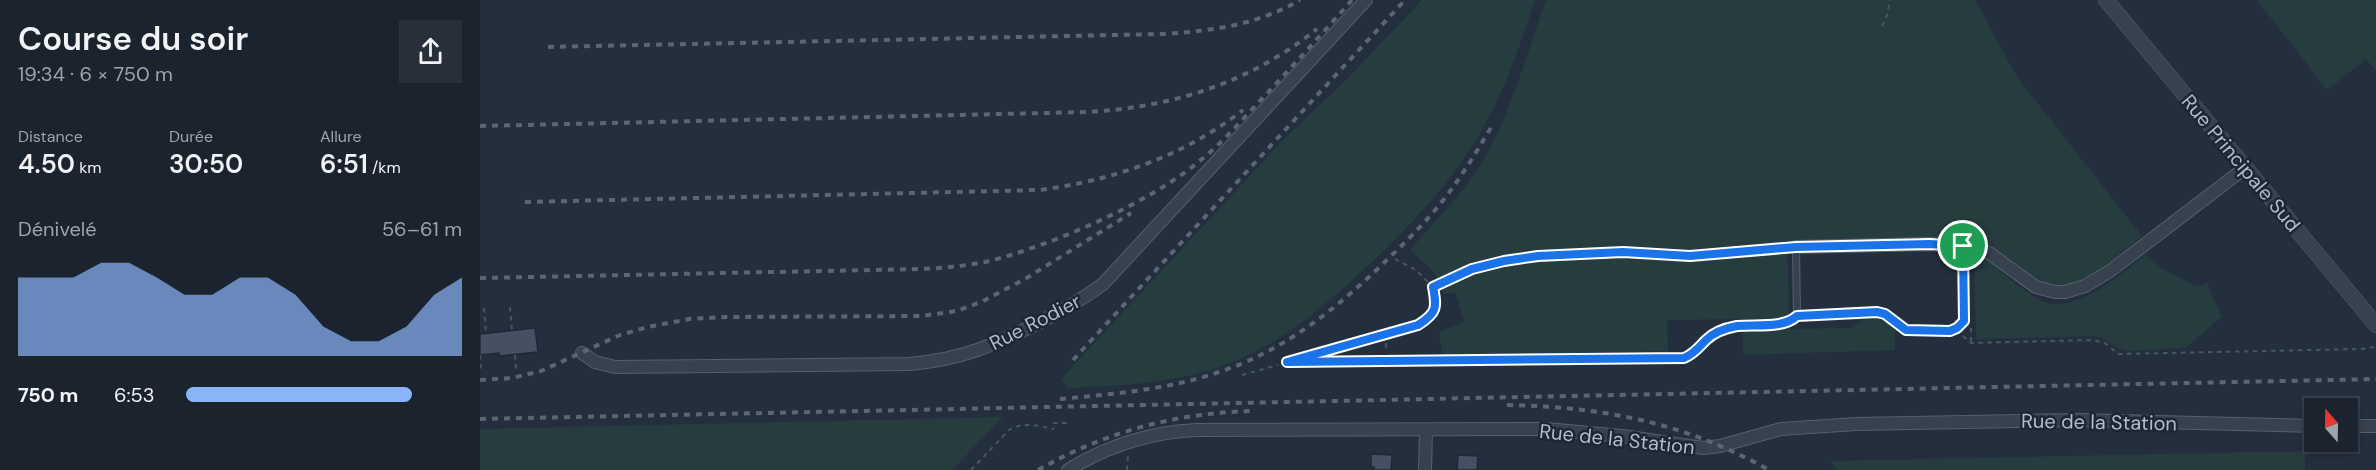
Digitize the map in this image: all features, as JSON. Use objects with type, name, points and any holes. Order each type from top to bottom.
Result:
[{"type":"street","name":"Rue Rodier","points":[[582,353],[595,362],[615,367],[900,364],[957,358],[1003,341],[1074,304],[1103,284],[1366,0]]},
{"type":"street","name":"Rue Principale Sud","points":[[2106,0],[2376,325]]},
{"type":"street","points":[[1796,247],[1930,244],[1963,246],[1989,253],[2037,287],[2055,292],[2074,290],[2110,271],[2245,168]]},
{"type":"street","name":"Rue de la Station","points":[[1068,470],[1095,455],[1128,442],[1181,431],[1572,431],[1703,448],[1720,446],[1781,429],[1856,424],[2077,420],[2304,426]]},
{"type":"street","points":[[2358,426],[2376,426]]},
{"type":"street","points":[[1425,470],[1426,431]]},
{"type":"lane","points":[[1287,362],[1684,358],[1697,350],[1713,334],[1736,327],[1783,323],[1792,321],[1797,316],[1877,312],[1885,314],[1906,330],[1956,329],[1961,326],[1965,315],[1963,246]]},
{"type":"lane","points":[[1796,247],[1797,316]]},
{"type":"path","points":[[1882,26],[1890,0]]},
{"type":"path","points":[[1433,287],[1472,269],[1538,256],[1623,252],[1690,256],[1796,247]]},
{"type":"path","points":[[1319,353],[1418,325],[1430,318],[1436,308],[1433,287],[1416,270],[1395,259]]},
{"type":"path","points":[[510,307],[512,331]]},
{"type":"path","points":[[484,308],[486,333]]},
{"type":"path","points":[[1386,334],[1386,361]]},
{"type":"path","points":[[1971,343],[2092,340],[2105,344],[2118,354],[2376,347]]},
{"type":"path","points":[[480,355],[481,373]]},
{"type":"path","points":[[515,355],[516,370]]},
{"type":"path","points":[[1242,375],[1287,362]]},
{"type":"path","points":[[1053,423],[1067,423]]},
{"type":"path","points":[[971,470],[1009,430],[1015,427],[1029,424],[1054,429]]},
{"type":"green space","points":[[1422,0],[1535,0],[1519,48],[1484,126],[1461,163],[1421,213],[1375,259],[1318,310],[1255,352],[1207,371],[1173,379],[1068,388],[1061,379],[1282,141],[1347,79]]},
{"type":"green space","points":[[1546,0],[1975,0],[2017,77],[2142,236],[2087,278],[2062,286],[2040,281],[1991,247],[1957,237],[1787,243],[1790,329],[1852,328],[1864,319],[1876,318],[1886,321],[1895,330],[1895,350],[1743,355],[1742,319],[1667,320],[1668,351],[1443,356],[1439,332],[1464,322],[1455,292],[1444,294],[1434,272],[1410,250],[1463,189],[1489,150],[1513,95]]},
{"type":"green space","points":[[2257,0],[2376,0],[2376,71],[2366,59],[2327,90]]},
{"type":"green space","points":[[2146,255],[2161,268],[2197,287],[2207,283],[2222,317],[2185,348],[2124,351],[2094,336],[1976,339],[1974,256],[1993,265],[2037,298],[2048,303],[2061,304],[2087,296]]},
{"type":"green space","points":[[1003,417],[952,470],[480,470],[480,429]]},
{"type":"green space","points":[[2304,451],[2305,470],[1837,470],[1830,461]]},
{"type":"building","points":[[535,328],[538,352],[499,356],[499,353],[480,355],[480,334]]},
{"type":"building","points":[[1371,454],[1392,455],[1391,470],[1374,470],[1374,467],[1371,467]]},
{"type":"building","points":[[1458,455],[1478,456],[1477,470],[1457,470]]},
{"type":"railway","points":[[548,47],[1163,34],[1199,31],[1251,21],[1284,9],[1300,0]]},
{"type":"railway","points":[[480,278],[921,269],[969,265],[1011,255],[1099,221],[1128,207],[1181,175],[1230,133],[1352,0]]},
{"type":"railway","points":[[1073,360],[1405,0]]},
{"type":"railway","points":[[480,126],[1088,112],[1119,109],[1180,98],[1237,78],[1291,48],[1317,29]]},
{"type":"railway","points":[[525,202],[1040,190],[1095,180],[1147,164],[1197,140],[1243,110]]},
{"type":"railway","points":[[1060,399],[1178,384],[1242,364],[1289,339],[1332,309],[1418,229],[1451,190],[1492,126]]},
{"type":"railway","points":[[480,380],[512,378],[541,371],[620,335],[689,319],[921,316],[957,311],[983,301],[1025,279],[1131,213]]},
{"type":"railway","points":[[480,419],[2376,379]]},
{"type":"railway","points":[[1507,405],[1576,409],[1642,420],[1705,440],[1769,470]]},
{"type":"railway","points":[[1038,470],[1089,445],[1141,427],[1196,416],[1252,411]]},
{"type":"route","points":[[1930,244],[1963,246],[1965,315],[1961,326],[1950,331],[1906,330],[1892,318],[1877,312],[1797,316],[1792,321],[1783,323],[1736,327],[1713,334],[1697,350],[1684,358],[1287,362],[1418,325],[1430,318],[1436,308],[1433,287],[1472,269],[1504,261],[1538,256],[1623,252],[1690,256],[1796,247],[1930,244]]}]
